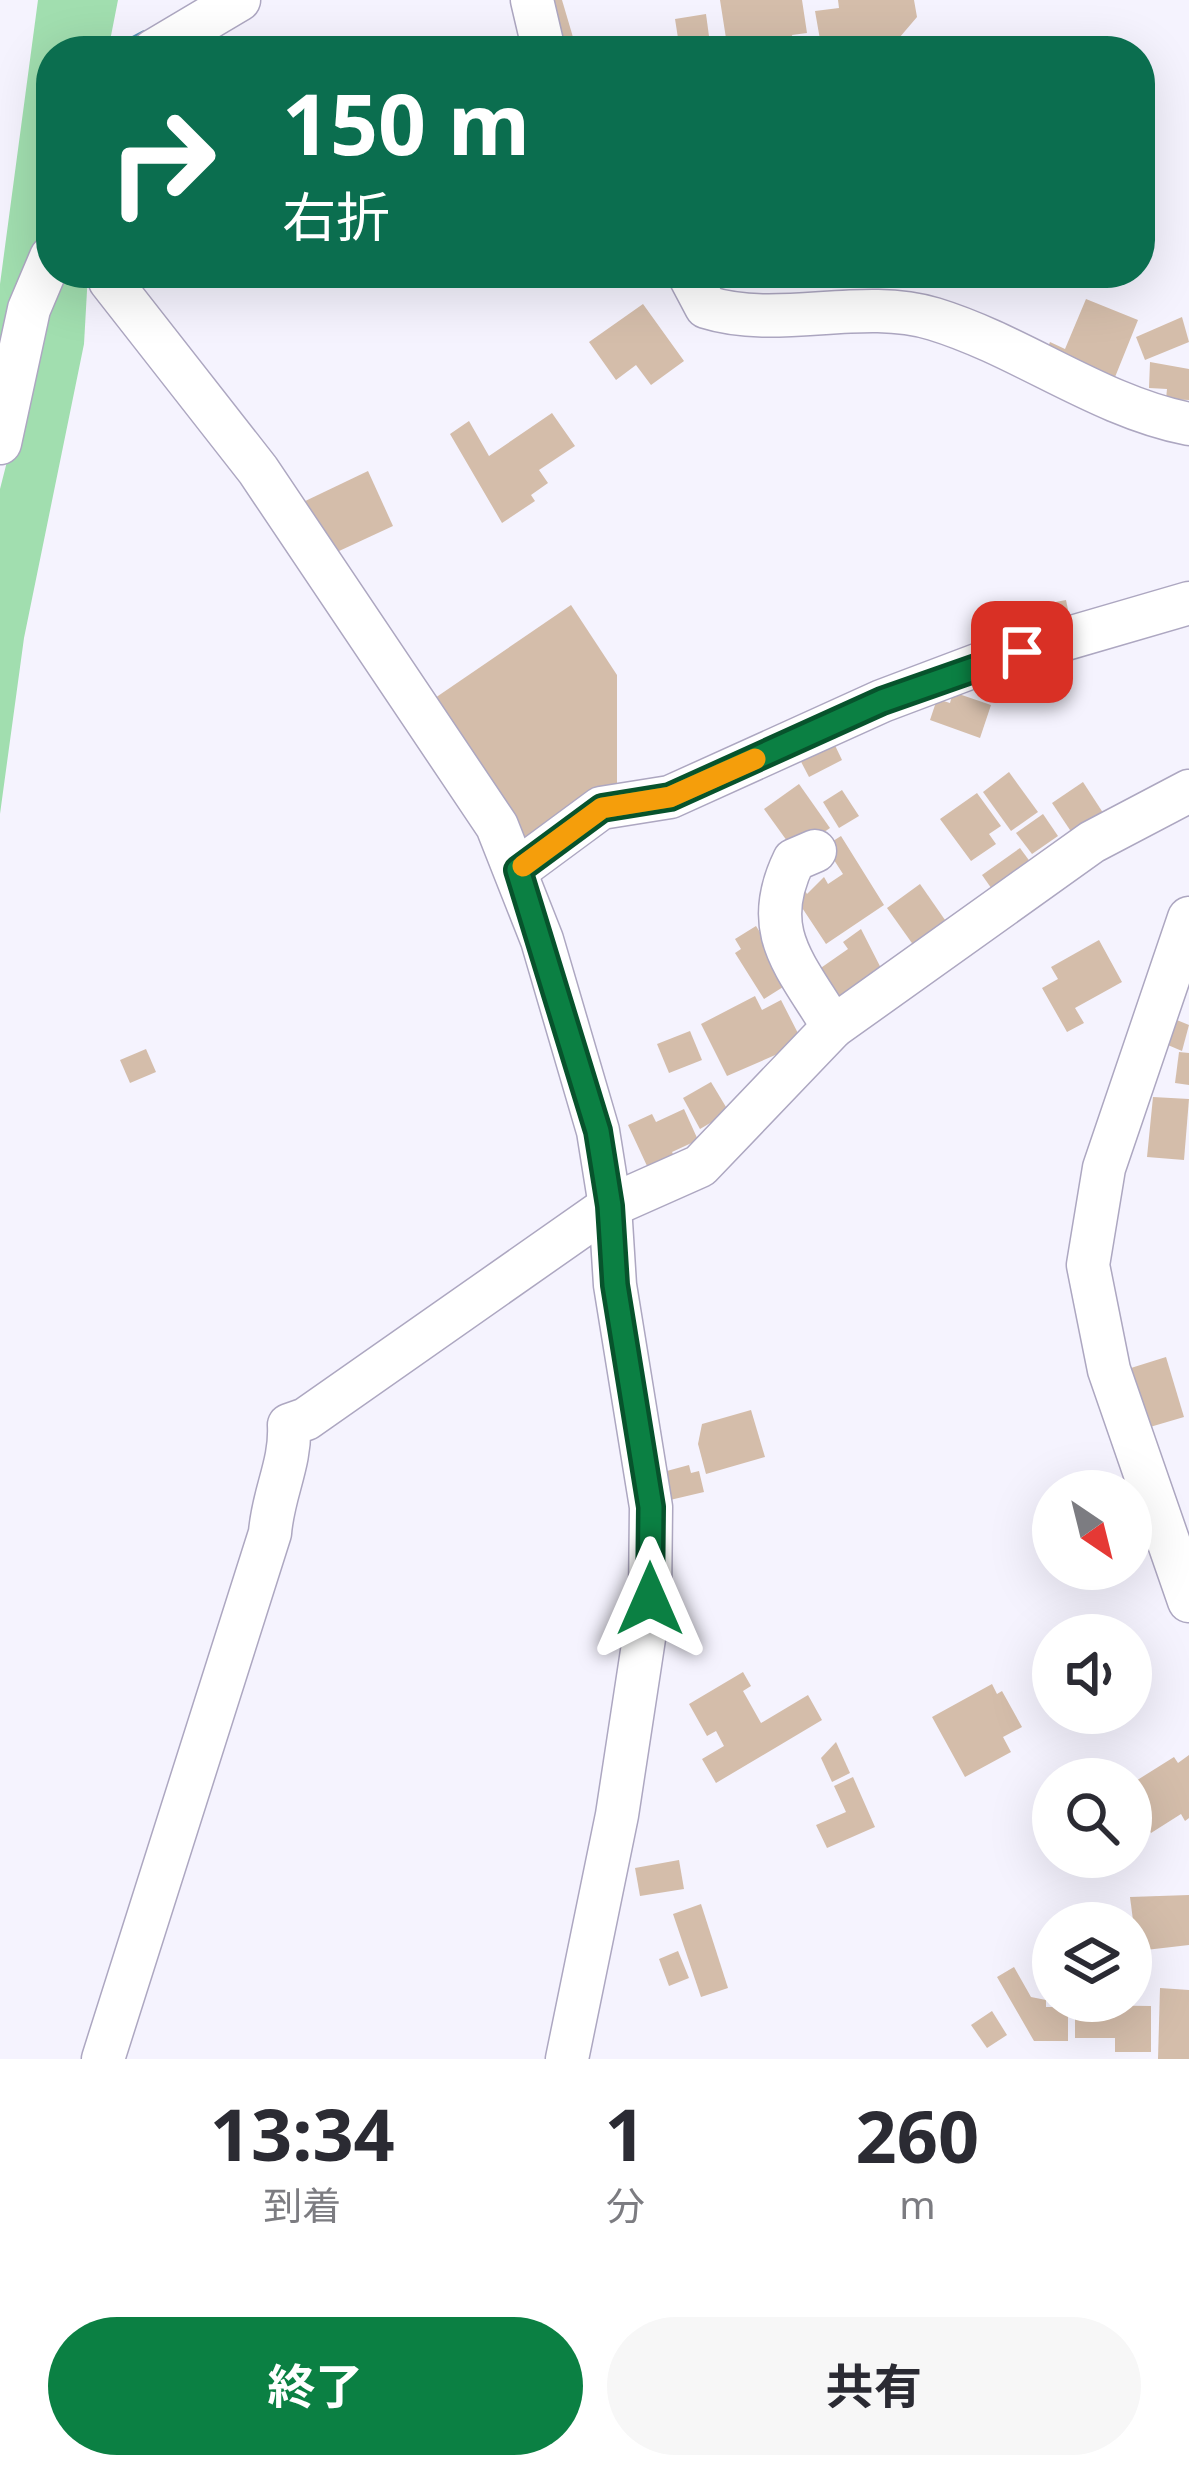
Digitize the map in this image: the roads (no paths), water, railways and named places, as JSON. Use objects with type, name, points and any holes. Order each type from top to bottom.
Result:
[{"type":"street","points":[[178,36],[239,0]]},
{"type":"street","points":[[532,0],[540,36]]},
{"type":"street","points":[[0,443],[29,309],[38,288]]},
{"type":"street","points":[[116,288],[258,470],[497,826],[518,870],[598,1131],[610,1206],[615,1285],[651,1507],[650,1599],[617,1815],[567,2059]]},
{"type":"street","points":[[696,288],[706,307],[737,316],[886,313],[933,319],[1108,398],[1189,424]]},
{"type":"street","points":[[518,870],[602,808],[670,797],[921,686],[1189,603]]},
{"type":"street","points":[[103,2059],[270,1533],[273,1497],[291,1460],[289,1425],[306,1419],[610,1206],[700,1166],[832,1027],[1092,842],[1189,791]]},
{"type":"street","points":[[815,851],[794,860],[776,909],[786,948],[832,1027]]},
{"type":"street","points":[[1189,919],[1104,1168],[1088,1265],[1109,1370],[1189,1601]]}]
